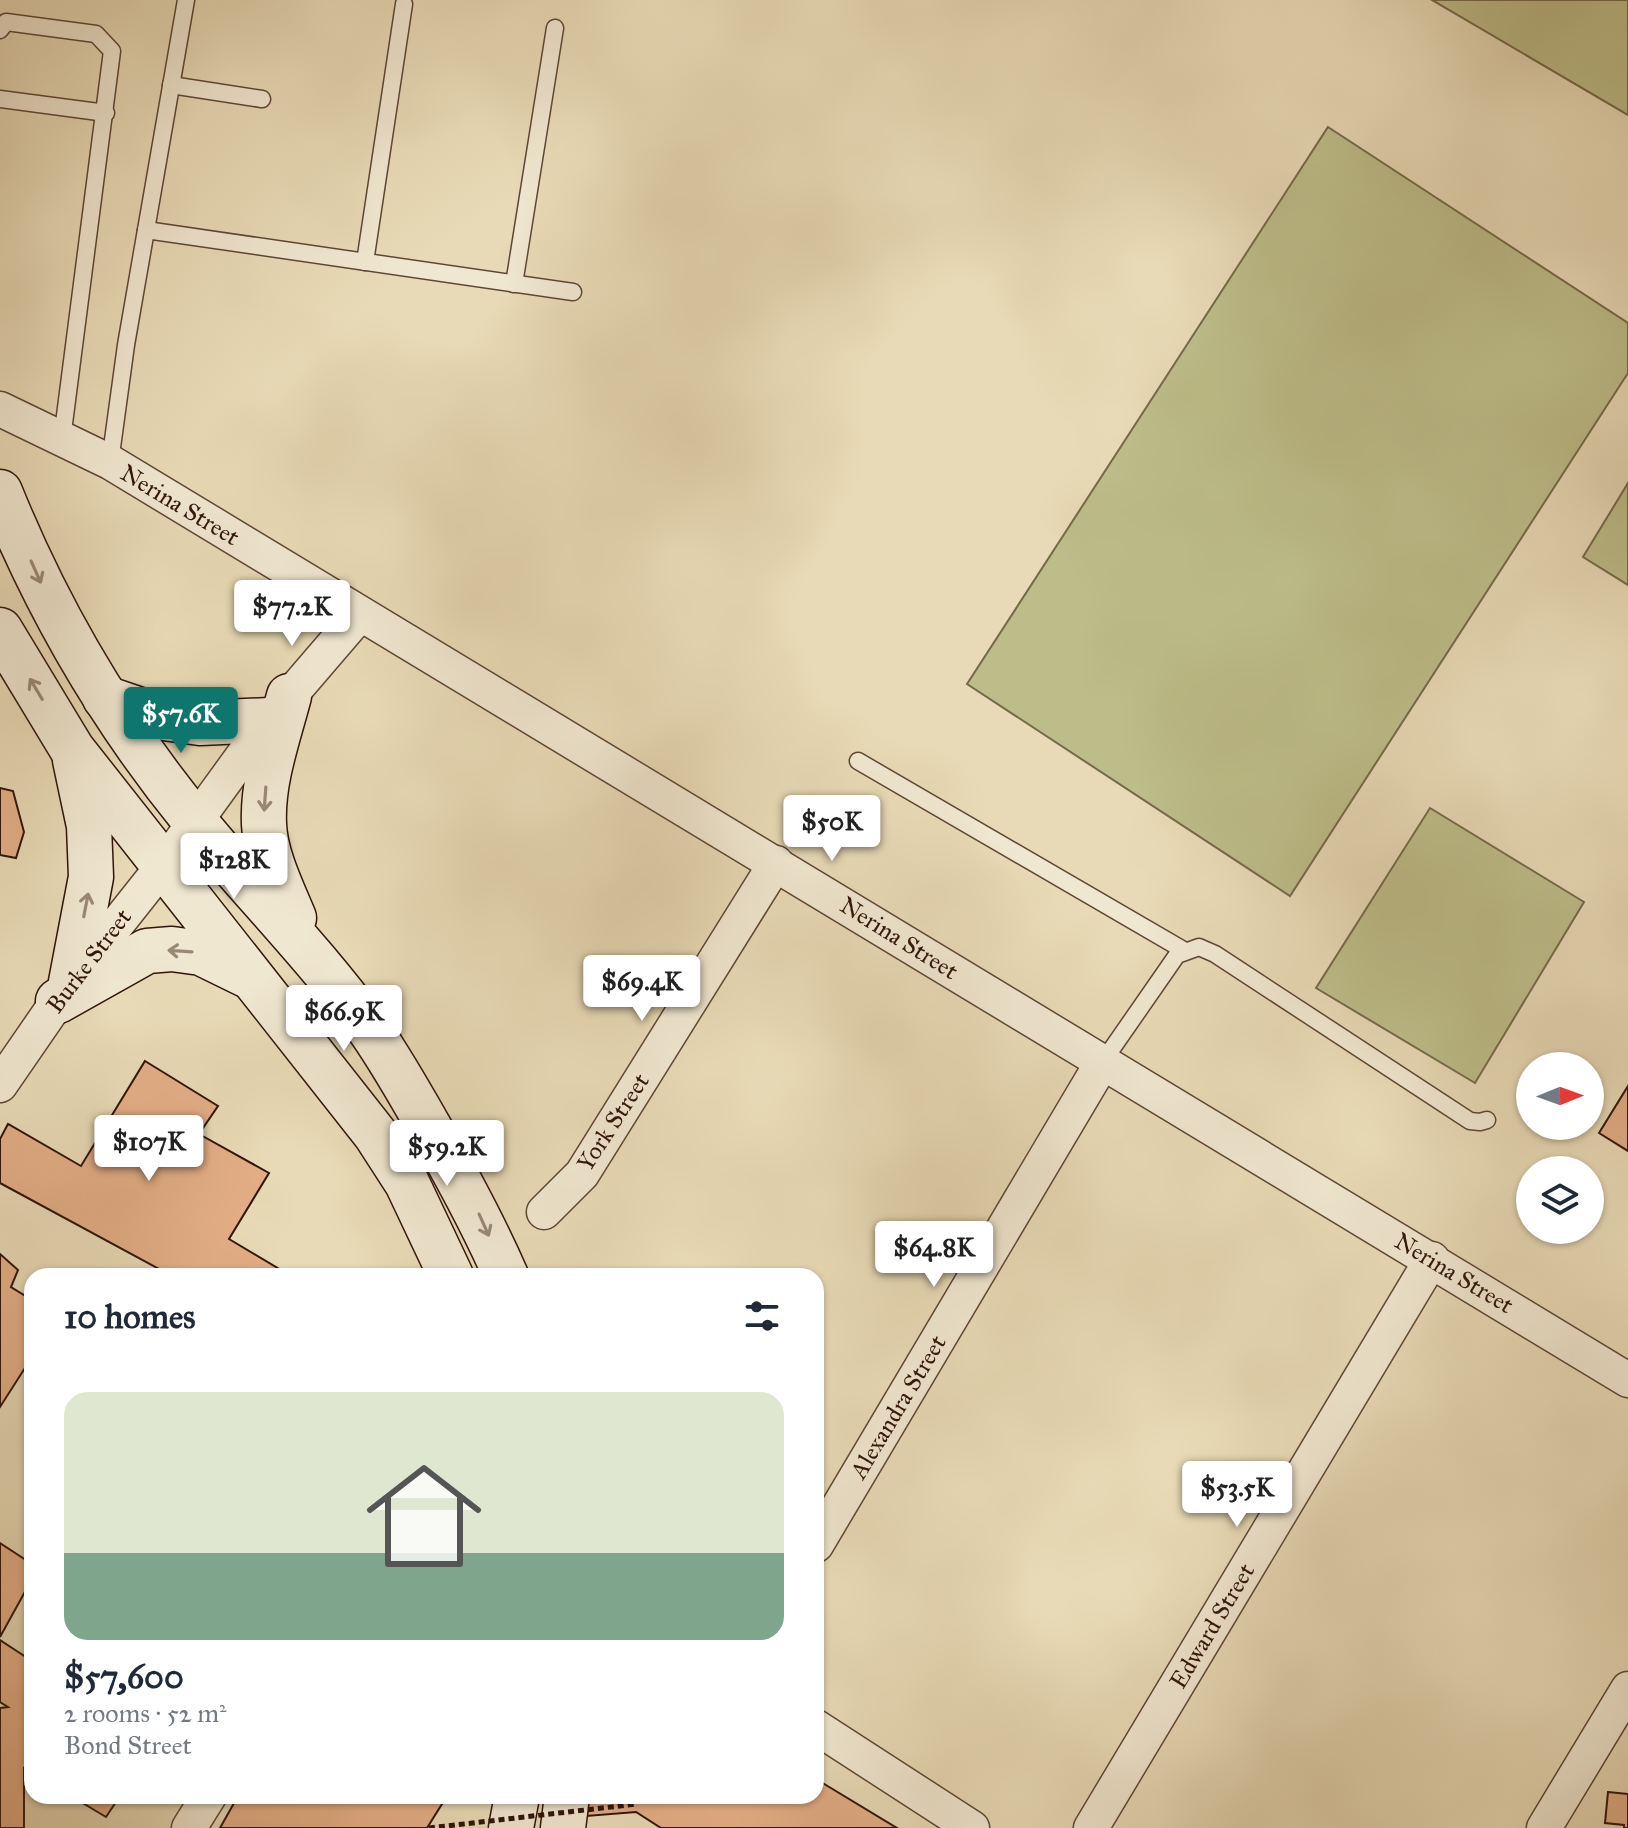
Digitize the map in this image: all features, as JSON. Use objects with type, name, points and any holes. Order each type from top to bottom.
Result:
[{"type":"street","name":"Nerina Street","points":[[0,409],[110,462],[1628,1380]]},
{"type":"street","points":[[0,492],[45,592],[125,730],[195,822],[305,946],[366,1024],[478,1213],[502,1268]]},
{"type":"street","name":"Burke Street","points":[[0,1085],[64,992],[163,866],[279,708],[360,614]]},
{"type":"street","points":[[0,630],[72,749],[376,1135],[407,1183],[447,1268]]},
{"type":"street","points":[[105,698],[164,718],[200,723],[279,708],[265,791],[264,827],[281,887],[305,946]]},
{"type":"street","points":[[64,992],[91,877],[89,826],[72,749]]},
{"type":"street","name":"York Street","points":[[544,1212],[582,1174],[776,863]]},
{"type":"street","points":[[64,992],[147,951],[172,949],[201,953],[252,978]]},
{"type":"street","name":"Alexandra Street","points":[[824,1532],[1102,1063]]},
{"type":"street","name":"Edward Street","points":[[1091,1828],[1432,1259]]},
{"type":"street","points":[[1544,1828],[1628,1689]]},
{"type":"street","points":[[824,1732],[972,1828]]},
{"type":"street","points":[[189,1828],[204,1804]]},
{"type":"street","points":[[511,1828],[516,1804]]},
{"type":"street","points":[[563,1828],[566,1804]]},
{"type":"lane","points":[[110,462],[126,345],[186,0]]},
{"type":"lane","points":[[365,262],[404,4]]},
{"type":"lane","points":[[0,30],[6,22],[96,34],[112,51],[62,439]]},
{"type":"lane","points":[[514,284],[555,28]]},
{"type":"lane","points":[[171,85],[262,99]]},
{"type":"lane","points":[[0,99],[106,113]]},
{"type":"lane","points":[[146,230],[573,292]]},
{"type":"lane","points":[[858,761],[1185,951]]},
{"type":"lane","points":[[1102,1063],[1177,955],[1199,947],[1215,954],[1470,1121],[1487,1120]]},
{"type":"path","points":[[429,1828],[637,1804]]},
{"type":"green space","points":[[1432,0],[1628,0],[1628,115]]},
{"type":"green space","points":[[1328,127],[1628,323],[1628,373],[1290,896],[967,684]]},
{"type":"green space","points":[[1628,483],[1628,585],[1583,557]]},
{"type":"green space","points":[[1430,808],[1584,902],[1475,1083],[1316,988]]},
{"type":"building","points":[[0,788],[13,791],[24,832],[16,858],[0,855]]},
{"type":"building","points":[[145,1061],[218,1106],[199,1134],[269,1173],[229,1239],[278,1268],[157,1268],[0,1183],[0,1139],[8,1124],[81,1166]]},
{"type":"building","points":[[1628,1086],[1628,1151],[1604,1136],[1604,1125]]},
{"type":"building","points":[[0,1254],[18,1270],[11,1287],[24,1295],[24,1370],[0,1407]]},
{"type":"building","points":[[0,1543],[24,1559],[24,1594],[0,1637]]},
{"type":"building","points":[[0,1640],[24,1656],[24,1828],[0,1828],[0,1708],[8,1707],[0,1702]]},
{"type":"building","points":[[824,1784],[897,1828],[661,1828],[636,1812],[574,1817],[575,1804],[824,1804]]},
{"type":"building","points":[[1608,1792],[1628,1794],[1628,1828],[1605,1823]]},
{"type":"building","points":[[84,1804],[115,1804],[106,1817]]},
{"type":"building","points":[[234,1804],[442,1804],[427,1828],[220,1828]]}]
